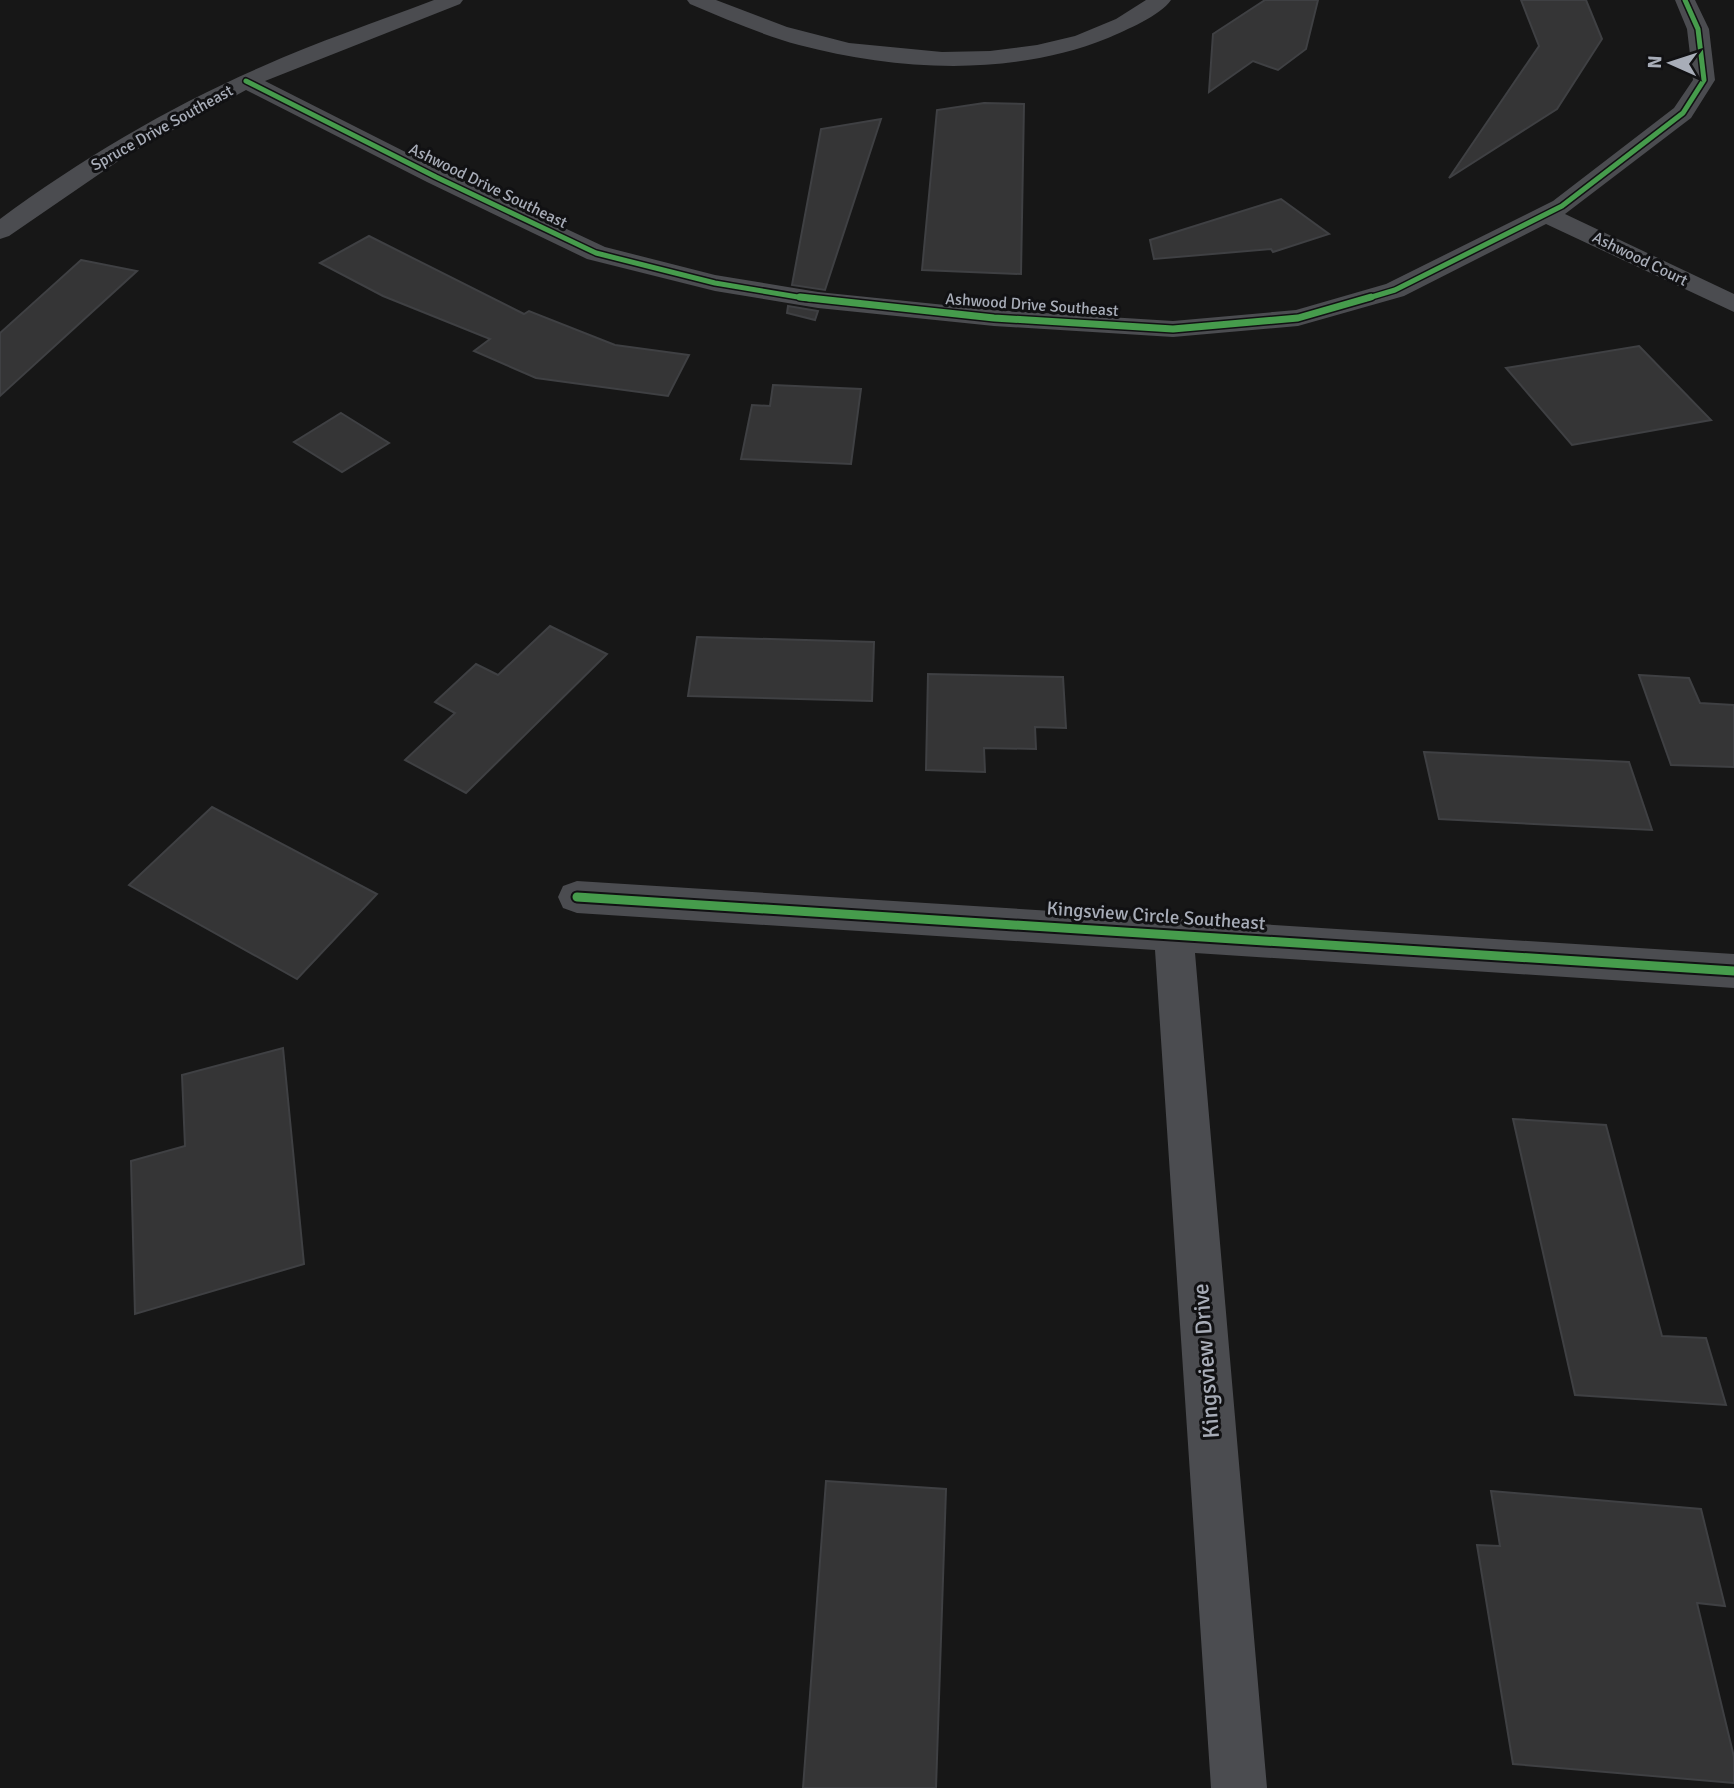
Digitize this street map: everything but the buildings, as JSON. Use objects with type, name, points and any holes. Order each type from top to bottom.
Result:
[{"type":"street","name":"Spruce Drive Southeast","points":[[0,231],[54,189],[132,141],[246,81],[453,0]]},
{"type":"street","points":[[697,0],[806,40],[850,50],[948,59],[997,56],[1084,40],[1121,26],[1161,0]]},
{"type":"street","name":"Ashwood Drive Southeast","points":[[246,81],[436,177],[596,253],[715,283],[831,302],[994,318],[1173,329],[1298,318],[1395,290],[1562,205],[1683,113],[1704,80],[1698,29],[1685,0]]},
{"type":"street","name":"Ashwood Court","points":[[1545,214],[1734,304]]},
{"type":"street","name":"Kingsview Circle Southeast","points":[[577,897],[1734,971]]},
{"type":"street","name":"Kingsview Drive","points":[[1174,935],[1239,1788]]},
{"type":"cycle path","points":[[246,81],[436,177],[596,253],[715,283],[818,300],[994,318],[1173,329],[1298,318],[1395,290],[1562,206],[1683,113],[1704,80],[1698,29],[1685,0]]},
{"type":"cycle path","points":[[577,897],[1734,971]]}]
